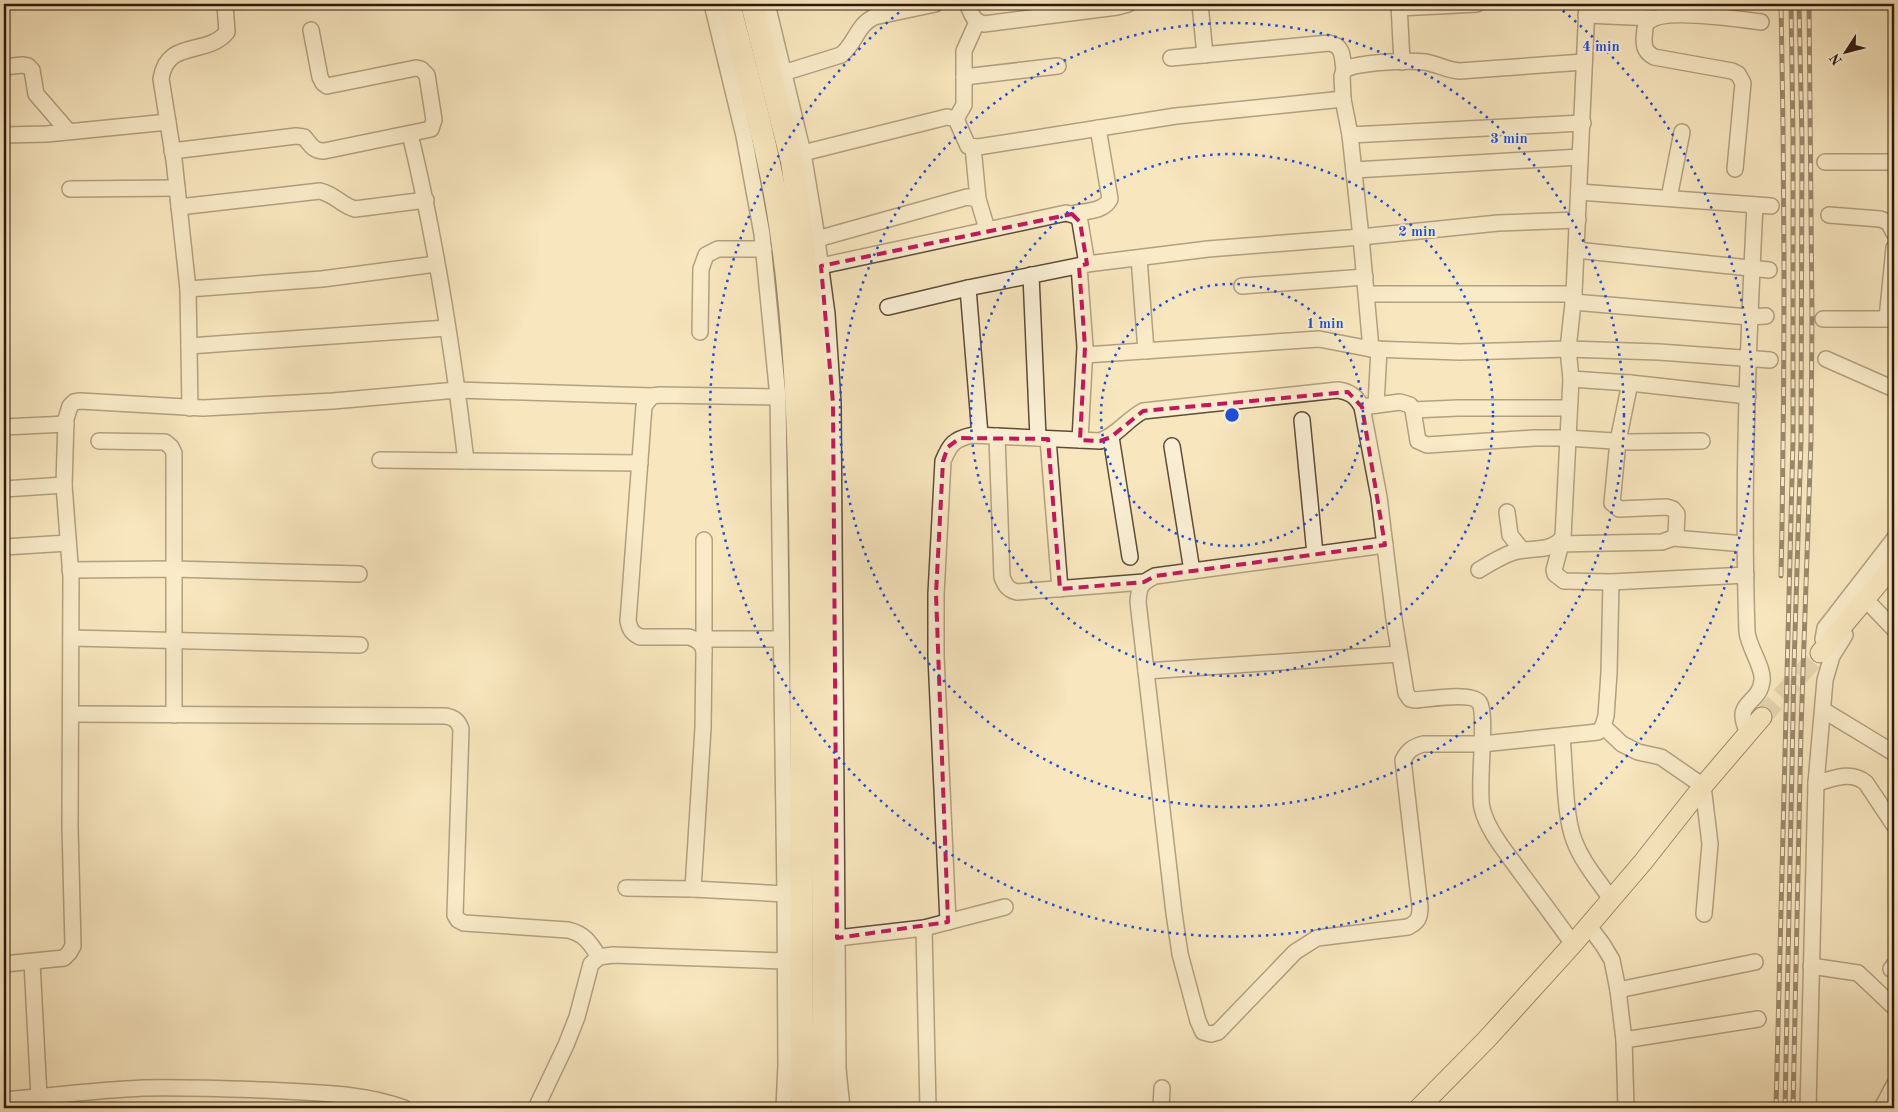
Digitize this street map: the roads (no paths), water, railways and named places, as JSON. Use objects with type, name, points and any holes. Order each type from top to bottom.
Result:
[{"type":"highway","points":[[730,4],[766,149],[777,207],[786,276],[794,369],[799,466],[801,592],[801,1018],[797,1106]]},
{"type":"highway","points":[[752,4],[792,162],[802,235],[818,402],[822,590],[824,1108]]},
{"type":"highway","points":[[823,1079],[830,1108]]},
{"type":"main road","points":[[1823,650],[1894,565]]},
{"type":"main road","points":[[1420,1108],[1487,1039],[1573,944],[1762,717]]},
{"type":"street","points":[[190,408],[188,289],[177,188],[161,79],[162,70],[172,56],[181,51],[222,39],[227,32],[225,4]]},
{"type":"street","points":[[712,4],[744,136],[764,249],[778,397],[786,1066],[797,1106]]},
{"type":"street","points":[[767,4],[802,153],[817,239],[827,314],[833,403],[838,1068],[842,1108]]},
{"type":"street","points":[[783,73],[841,55],[847,51],[866,21],[874,17],[935,4]]},
{"type":"street","points":[[967,4],[973,18],[984,24],[1128,4]]},
{"type":"street","points":[[1200,4],[1205,55]]},
{"type":"street","points":[[1402,62],[1399,6],[1477,4]]},
{"type":"street","points":[[1746,575],[1611,582],[1564,581],[1558,578],[1554,570],[1559,544],[1563,537],[1571,379],[1568,349],[1574,298],[1587,9],[1654,18],[1691,15],[1708,9],[1761,22]]},
{"type":"street","points":[[1654,18],[1645,26],[1644,47],[1648,54],[1654,57],[1732,71],[1741,78],[1743,83],[1735,169]]},
{"type":"street","points":[[956,119],[964,105],[964,50],[978,22]]},
{"type":"street","points":[[172,151],[296,136],[304,137],[312,148],[324,151],[426,131],[433,126],[434,120],[427,75],[424,71],[416,68],[327,86],[320,77],[311,30]]},
{"type":"street","points":[[1171,58],[1330,43],[1336,44],[1341,49],[1344,70],[1342,76],[1343,99],[1350,135],[1365,277],[1375,349],[1369,406],[1399,654],[1406,693],[1410,698],[1416,700],[1465,697],[1474,698],[1479,702],[1482,708],[1481,802],[1486,821],[1501,845],[1573,944]]},
{"type":"street","points":[[1344,70],[1356,66],[1402,62],[1427,62],[1447,70],[1459,71],[1584,62]]},
{"type":"street","points":[[4,67],[28,66],[32,70],[36,94],[68,131]]},
{"type":"street","points":[[964,77],[1058,66]]},
{"type":"street","points":[[956,119],[965,142],[968,146],[973,147],[1176,116],[1343,99]]},
{"type":"street","points":[[802,153],[947,117],[956,119]]},
{"type":"street","points":[[4,134],[41,134],[168,122]]},
{"type":"street","points":[[1350,135],[1583,123]]},
{"type":"street","points":[[821,266],[987,229],[1103,208],[1110,199],[1098,128]]},
{"type":"street","points":[[1669,198],[1682,132]]},
{"type":"street","points":[[410,134],[426,200],[458,390],[466,461]]},
{"type":"street","points":[[973,147],[978,199],[987,229]]},
{"type":"street","points":[[1354,170],[1580,157]]},
{"type":"street","points":[[1825,162],[1894,162]]},
{"type":"street","points":[[70,189],[177,188]]},
{"type":"street","points":[[179,207],[320,191],[330,193],[347,206],[355,209],[426,200]]},
{"type":"street","points":[[1579,192],[1772,206]]},
{"type":"street","points":[[817,239],[967,197],[978,199]]},
{"type":"street","points":[[1748,733],[1742,721],[1742,714],[1762,683],[1762,673],[1748,643],[1744,544],[1748,396],[1747,359],[1755,205]]},
{"type":"street","points":[[1072,214],[1077,216],[1080,222],[1083,265],[1085,355],[1080,440]]},
{"type":"street","points":[[1829,215],[1880,219],[1888,222],[1894,233]]},
{"type":"street","points":[[888,307],[968,288],[1083,265],[1208,249],[1361,237],[1498,223],[1578,220]]},
{"type":"street","points":[[1823,319],[1890,319],[1894,248]]},
{"type":"street","points":[[700,332],[701,269],[706,255],[718,249],[764,249]]},
{"type":"street","points":[[1576,250],[1769,270]]},
{"type":"street","points":[[1139,258],[1146,351]]},
{"type":"street","points":[[188,289],[315,280],[436,264]]},
{"type":"street","points":[[1031,275],[1043,438],[1060,589]]},
{"type":"street","points":[[1242,286],[1365,277]]},
{"type":"street","points":[[968,288],[980,435]]},
{"type":"street","points":[[1367,294],[1574,298],[1749,317],[1766,316]]},
{"type":"street","points":[[189,346],[447,328]]},
{"type":"street","points":[[1085,355],[1319,339],[1375,349],[1460,352],[1568,349],[1659,352],[1770,360]]},
{"type":"street","points":[[1826,359],[1894,389]]},
{"type":"street","points":[[1571,379],[1630,383],[1748,396]]},
{"type":"street","points":[[1630,383],[1618,442],[1612,503],[1619,509],[1667,507],[1673,509],[1677,514],[1676,532],[1673,538]]},
{"type":"street","points":[[4,964],[64,958],[73,946],[70,827],[70,570],[64,485],[66,424],[70,406],[74,402],[190,408],[332,401],[458,390],[652,396],[778,397]]},
{"type":"street","points":[[948,922],[936,656],[936,594],[943,461],[948,447],[960,438],[980,435],[1100,442],[1111,437],[1130,418],[1143,411],[1338,390],[1348,392],[1369,406],[1400,402],[1410,405],[1413,410],[1416,436],[1422,444],[1510,438],[1567,438],[1660,443],[1702,441]]},
{"type":"street","points":[[652,396],[644,406],[628,621],[630,629],[640,637],[689,637],[704,645],[781,639]]},
{"type":"street","points":[[1413,410],[1569,408]]},
{"type":"street","points":[[1302,420],[1315,554]]},
{"type":"street","points":[[4,426],[66,424]]},
{"type":"street","points":[[997,436],[1002,576],[1005,585],[1010,591],[1144,582],[1155,576],[1385,545]]},
{"type":"street","points":[[1111,437],[1130,557]]},
{"type":"street","points":[[99,441],[165,442],[172,447],[174,453],[174,715]]},
{"type":"street","points":[[1172,446],[1192,571]]},
{"type":"street","points":[[380,460],[640,463]]},
{"type":"street","points":[[4,488],[64,485]]},
{"type":"street","points":[[1507,512],[1510,535],[1522,550]]},
{"type":"street","points":[[1479,570],[1511,552],[1549,548],[1559,544],[1662,542],[1673,538],[1744,544]]},
{"type":"street","points":[[1823,650],[1825,628],[1894,539]]},
{"type":"street","points":[[693,889],[703,728],[704,540]]},
{"type":"street","points":[[4,547],[68,544]]},
{"type":"street","points":[[70,570],[174,569],[359,574]]},
{"type":"street","points":[[1808,1108],[1816,783],[1825,680],[1836,646],[1894,573]]},
{"type":"street","points":[[1144,582],[1138,590],[1138,602],[1180,954],[1198,1021],[1203,1032],[1210,1034],[1218,1032],[1305,944],[1317,938],[1408,927],[1417,923],[1420,916],[1420,907],[1403,760],[1407,752],[1423,744],[1482,744],[1598,732],[1603,726],[1606,716],[1611,582]]},
{"type":"street","points":[[1869,603],[1894,629]]},
{"type":"street","points":[[71,638],[360,645]]},
{"type":"street","points":[[1146,671],[1399,654]]},
{"type":"street","points":[[1822,710],[1894,753]]},
{"type":"street","points":[[71,714],[446,716],[454,718],[459,722],[461,729],[455,915],[458,920],[578,932],[588,940],[599,957]]},
{"type":"street","points":[[1603,726],[1622,744],[1638,752],[1661,757],[1703,786],[1710,844],[1704,914]]},
{"type":"street","points":[[1562,737],[1569,817],[1574,839],[1582,858],[1611,899]]},
{"type":"street","points":[[1816,783],[1847,776],[1860,778],[1866,783],[1894,825]]},
{"type":"street","points":[[626,888],[693,889],[785,894]]},
{"type":"street","points":[[837,938],[924,928],[1004,907]]},
{"type":"street","points":[[1588,925],[1612,960],[1624,1040],[1626,1108]]},
{"type":"street","points":[[924,928],[928,1108]]},
{"type":"street","points":[[536,1108],[577,1017],[591,964],[599,957],[612,955],[784,960]]},
{"type":"street","points":[[32,962],[39,1097]]},
{"type":"street","points":[[1618,990],[1756,962]]},
{"type":"street","points":[[1811,966],[1858,973],[1894,1006]]},
{"type":"street","points":[[1624,1040],[1758,1019]]},
{"type":"street","points":[[1882,1108],[1894,1085]]},
{"type":"street","points":[[4,1100],[144,1088],[270,1090],[382,1100],[404,1108]]},
{"type":"street","points":[[1161,1107],[1162,1088]]},
{"type":"tunnel","points":[[1762,717],[1820,653]]},
{"type":"railway","points":[[1781,4],[1784,290],[1781,576]]},
{"type":"railway","points":[[1776,1108],[1793,439],[1791,4]]},
{"type":"railway","points":[[1785,1108],[1794,667],[1801,441],[1802,139],[1799,4]]},
{"type":"railway","points":[[1793,1108],[1801,730],[1811,440],[1812,315],[1809,4]]}]
